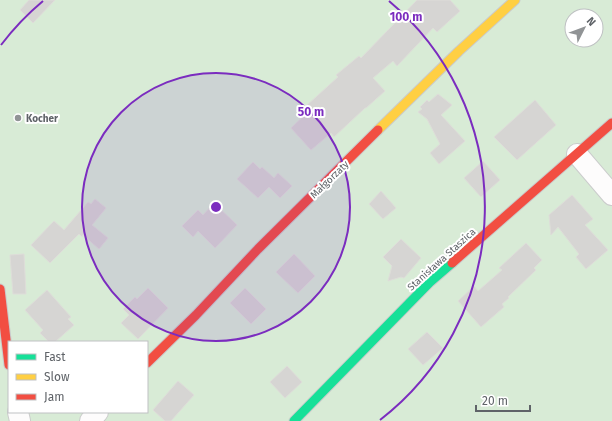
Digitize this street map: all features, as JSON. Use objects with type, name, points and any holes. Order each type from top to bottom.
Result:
[{"type":"street","name":"Małgorzaty","points":[[148,362],[196,315],[258,249],[459,51],[515,0]]},
{"type":"street","name":"Stanisława Staszica","points":[[294,421],[430,282],[612,123]]},
{"type":"street","points":[[577,154],[612,195]]},
{"type":"street","points":[[0,289],[6,365]]},
{"type":"street","points":[[90,421],[97,413]]},
{"type":"green space","points":[[0,0],[612,0],[612,421],[0,421]]},
{"type":"building","points":[[29,0],[55,0],[33,23],[20,10]]},
{"type":"building","points":[[417,0],[450,0],[460,11],[437,32],[433,28],[397,66],[393,61],[373,78],[385,91],[334,137],[331,133],[311,150],[291,128],[310,110],[306,106],[338,77],[336,75],[359,56],[361,58]]},
{"type":"building","points":[[438,94],[452,105],[441,115],[465,141],[439,164],[430,153],[440,144],[427,119],[418,112],[422,109],[420,107],[427,100],[429,102]]},
{"type":"building","points":[[535,100],[556,125],[517,160],[494,137]]},
{"type":"building","points":[[483,161],[500,180],[481,197],[464,178]]},
{"type":"building","points":[[253,162],[260,169],[262,167],[274,178],[278,173],[292,186],[280,198],[269,187],[258,198],[237,179]]},
{"type":"building","points":[[381,191],[396,208],[383,219],[369,204]]},
{"type":"building","points":[[572,195],[593,219],[585,225],[608,250],[586,269],[576,257],[579,254],[558,227],[551,235],[549,215]]},
{"type":"building","points":[[95,199],[106,208],[92,225],[108,238],[99,249],[83,235],[82,237],[79,234],[50,263],[31,245],[54,221],[64,230],[88,202],[91,204]]},
{"type":"building","points":[[214,203],[237,225],[215,248],[198,231],[193,237],[182,226],[198,210],[203,215]]},
{"type":"building","points":[[401,239],[421,258],[404,278],[401,277],[388,281],[392,266],[383,257]]},
{"type":"building","points":[[526,243],[542,260],[534,268],[536,270],[502,304],[504,307],[481,327],[458,301],[474,286],[478,291],[502,270],[499,268]]},
{"type":"building","points":[[24,254],[26,294],[13,294],[10,255]]},
{"type":"building","points":[[294,254],[315,276],[298,293],[276,272]]},
{"type":"building","points":[[148,288],[168,308],[138,339],[121,323],[129,315],[123,309],[135,297],[137,299]]},
{"type":"building","points":[[245,288],[266,309],[251,324],[230,303]]},
{"type":"building","points":[[47,290],[71,317],[68,319],[74,325],[56,341],[48,341],[40,333],[43,330],[25,310]]},
{"type":"building","points":[[427,332],[443,348],[423,365],[408,349]]},
{"type":"building","points":[[287,366],[302,382],[285,398],[270,382]]},
{"type":"building","points":[[178,381],[194,395],[171,421],[165,421],[153,410]]},
{"type":"traffic: fast","points":[[294,421],[430,282],[452,263]]},
{"type":"traffic: slow","points":[[378,130],[459,51],[515,0]]},
{"type":"traffic: jam","points":[[452,263],[612,123]]},
{"type":"traffic: jam","points":[[148,362],[196,315],[258,249],[378,130]]},
{"type":"traffic: jam","points":[[0,289],[8,357]]},
{"type":"place","name":"Kocher","points":[[18,118]]}]
